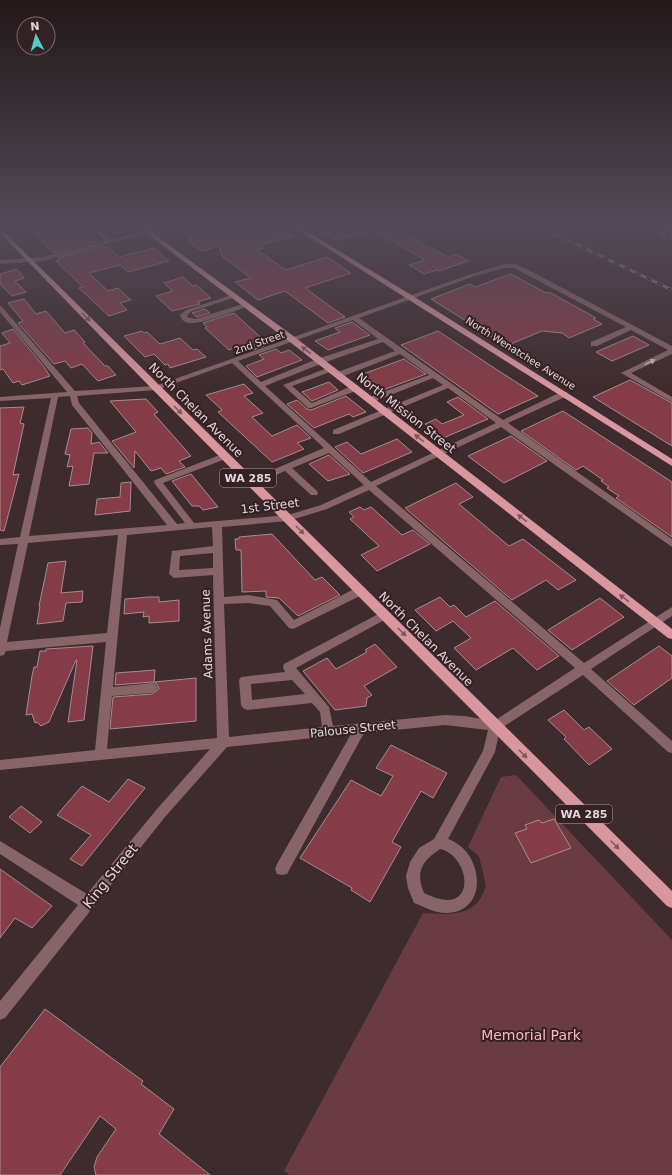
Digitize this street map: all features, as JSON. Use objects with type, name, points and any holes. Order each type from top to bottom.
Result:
[{"type":"main road","name":"North Chelan Avenue","points":[[51,281],[495,726]]},
{"type":"main road","name":"North Mission Street","points":[[213,281],[293,340],[672,635]]},
{"type":"main road","name":"North Wenatchee Avenue","points":[[385,281],[672,463]]},
{"type":"main road","name":"WA 285","points":[[495,726],[672,901]]},
{"type":"street","name":"2nd Street","points":[[0,399],[156,388],[457,281]]},
{"type":"street","name":"2nd Street","points":[[543,281],[632,327]]},
{"type":"street","points":[[234,296],[188,311],[183,315],[184,318],[189,321],[196,321],[246,305]]},
{"type":"street","points":[[0,308],[73,394],[75,403],[174,527]]},
{"type":"street","points":[[354,318],[672,544]]},
{"type":"street","points":[[594,344],[632,327],[672,350]]},
{"type":"street","points":[[260,385],[320,361],[384,339]]},
{"type":"street","points":[[672,350],[626,372],[672,400]]},
{"type":"street","points":[[338,375],[401,351]]},
{"type":"street","points":[[234,361],[370,486],[584,669],[672,748]]},
{"type":"street","points":[[330,369],[286,385],[311,406],[355,388]]},
{"type":"street","points":[[370,400],[434,375]]},
{"type":"street","points":[[336,432],[449,385]]},
{"type":"street","name":"1st Street","points":[[0,542],[288,518],[316,511],[564,394]]},
{"type":"street","points":[[56,395],[0,649],[112,637]]},
{"type":"street","points":[[252,482],[330,449]]},
{"type":"street","points":[[192,526],[158,482],[225,456]]},
{"type":"street","points":[[286,468],[314,493]]},
{"type":"street","name":"Adams Avenue","points":[[217,524],[223,743]]},
{"type":"street","points":[[100,755],[122,532]]},
{"type":"street","points":[[218,549],[175,553],[174,574],[218,571]]},
{"type":"street","points":[[219,601],[248,598],[273,603],[293,625],[360,590]]},
{"type":"street","points":[[439,843],[449,845],[458,850],[464,857],[470,873],[471,890],[468,896],[462,902],[453,905],[438,906],[419,898],[414,882],[414,870],[420,857],[429,848],[439,843],[489,752],[495,726],[672,611]]},
{"type":"street","points":[[328,732],[325,710],[288,667],[384,615]]},
{"type":"street","points":[[295,675],[245,680],[247,705],[315,698]]},
{"type":"street","points":[[106,692],[152,688]]},
{"type":"street","name":"Palouse Street","points":[[0,765],[360,728],[453,720],[495,726]]},
{"type":"street","points":[[282,869],[360,728]]},
{"type":"street","name":"King Street","points":[[0,1012],[161,813],[223,743]]},
{"type":"street","points":[[0,847],[88,903]]},
{"type":"green space","name":"Memorial Park","points":[[516,775],[672,940],[672,1175],[290,1175],[284,1171],[423,913],[459,913],[472,907],[481,897],[486,886],[479,856],[468,847],[501,777]]},
{"type":"building","points":[[0,281],[16,281],[26,292],[12,296],[0,284]]},
{"type":"building","points":[[77,281],[97,281],[108,291],[118,288],[131,300],[120,303],[127,310],[109,316],[79,288],[83,287]]},
{"type":"building","points":[[171,281],[187,281],[193,286],[196,285],[211,298],[197,302],[200,304],[172,311],[156,296],[173,291],[164,283]]},
{"type":"building","points":[[327,281],[305,288],[345,317],[328,323],[285,291],[258,300],[235,282]]},
{"type":"building","points":[[492,281],[524,281],[546,293],[549,292],[596,318],[593,319],[602,324],[569,338],[562,333],[542,331],[506,346],[431,299],[470,284],[475,287]]},
{"type":"building","points":[[24,299],[36,314],[46,311],[65,333],[74,330],[85,342],[83,343],[116,375],[98,381],[82,364],[71,368],[65,361],[54,364],[18,323],[23,321],[8,303]]},
{"type":"building","points":[[205,309],[210,313],[196,317],[192,313]]},
{"type":"building","points":[[234,313],[269,344],[253,350],[245,344],[229,350],[205,328],[207,327],[203,323]]},
{"type":"building","points":[[352,322],[370,335],[328,350],[315,341],[340,332],[335,328]]},
{"type":"building","points":[[13,329],[50,376],[22,385],[19,381],[13,383],[3,369],[0,370],[0,346],[10,343],[2,333]]},
{"type":"building","points":[[142,331],[144,333],[147,332],[160,344],[180,338],[193,350],[197,349],[206,357],[170,368],[168,364],[165,365],[154,354],[145,357],[124,336]]},
{"type":"building","points":[[438,331],[538,396],[498,414],[401,345]]},
{"type":"building","points":[[633,336],[649,345],[612,361],[596,352]]},
{"type":"building","points":[[276,349],[281,353],[289,350],[302,360],[257,377],[246,366],[264,359],[259,355]]},
{"type":"building","points":[[404,359],[426,374],[383,390],[363,374]]},
{"type":"building","points":[[630,380],[672,403],[672,446],[593,397]]},
{"type":"building","points":[[329,382],[338,390],[312,401],[302,392]]},
{"type":"building","points":[[244,384],[253,393],[244,396],[263,413],[252,417],[272,436],[297,425],[311,438],[297,443],[304,449],[272,462],[218,412],[222,410],[206,395]]},
{"type":"building","points":[[346,396],[366,412],[353,417],[349,414],[314,428],[287,404],[297,400],[307,409],[311,410]]},
{"type":"building","points":[[458,397],[488,419],[443,438],[425,424],[436,419],[442,424],[464,415],[447,402]]},
{"type":"building","points":[[146,399],[158,412],[154,414],[191,456],[179,461],[185,467],[166,474],[161,468],[151,471],[135,451],[134,468],[112,441],[136,432],[110,401]]},
{"type":"building","points":[[24,407],[20,423],[24,424],[13,475],[19,474],[4,531],[0,530],[0,408]]},
{"type":"building","points":[[563,411],[672,482],[672,537],[616,498],[619,496],[607,488],[609,487],[601,481],[603,480],[583,466],[576,470],[521,431]]},
{"type":"building","points":[[88,428],[92,433],[91,444],[99,442],[108,453],[94,453],[89,484],[69,486],[73,466],[67,467],[70,455],[65,454],[71,429]]},
{"type":"building","points":[[511,436],[547,461],[504,483],[468,456]]},
{"type":"building","points":[[397,439],[412,452],[363,473],[335,447],[347,442],[361,454]]},
{"type":"building","points":[[329,455],[350,474],[328,481],[309,464]]},
{"type":"building","points":[[191,474],[218,507],[203,510],[199,506],[192,506],[172,481]]},
{"type":"building","points":[[131,482],[130,511],[95,515],[97,499],[120,497],[121,483]]},
{"type":"building","points":[[456,483],[473,497],[459,504],[509,546],[523,539],[576,580],[558,590],[546,580],[512,600],[405,508]]},
{"type":"building","points":[[360,507],[364,510],[371,507],[402,535],[413,530],[430,544],[377,571],[361,555],[379,546],[350,519],[354,517],[349,512]]},
{"type":"building","points":[[272,534],[315,580],[322,577],[340,595],[298,616],[279,598],[266,597],[266,591],[242,592],[241,550],[236,550],[235,539],[239,539],[239,537]]},
{"type":"building","points":[[66,561],[61,593],[83,591],[82,602],[66,603],[63,621],[37,624],[39,606],[48,563]]},
{"type":"building","points":[[159,597],[159,602],[179,600],[179,621],[149,623],[149,616],[143,617],[144,612],[124,614],[125,599]]},
{"type":"building","points":[[440,597],[450,607],[454,605],[466,617],[495,601],[559,656],[537,670],[513,648],[476,670],[454,648],[471,638],[453,621],[436,631],[415,610]]},
{"type":"building","points":[[600,598],[624,617],[572,650],[548,630]]},
{"type":"building","points":[[375,644],[397,667],[364,686],[372,695],[367,698],[366,706],[335,710],[303,671],[327,658],[336,669],[367,652],[365,650]]},
{"type":"building","points":[[93,646],[84,720],[68,722],[76,660],[49,722],[41,726],[37,722],[35,723],[32,714],[26,715],[32,676],[34,667],[37,667],[40,651],[46,651],[46,649]]},
{"type":"building","points":[[659,646],[672,656],[672,678],[634,705],[607,681]]},
{"type":"building","points":[[155,670],[154,682],[196,678],[196,721],[110,729],[113,697],[152,694],[159,689],[157,684],[152,682],[115,685],[116,673]]},
{"type":"building","points":[[564,710],[584,730],[589,727],[612,749],[589,765],[564,739],[566,737],[548,720]]},
{"type":"building","points":[[391,745],[447,773],[433,798],[421,791],[392,842],[401,847],[370,902],[351,890],[352,888],[300,858],[351,780],[381,796],[393,776],[376,768]]},
{"type":"building","points":[[128,779],[145,788],[82,866],[70,859],[91,835],[57,815],[82,786],[109,802]]},
{"type":"building","points":[[21,806],[42,822],[30,833],[9,817]]},
{"type":"building","points":[[554,819],[571,848],[531,863],[515,833],[527,829],[525,825],[539,820],[542,823]]},
{"type":"building","points":[[0,869],[52,906],[32,928],[15,918],[0,938]]},
{"type":"building","points":[[45,1009],[143,1081],[141,1084],[174,1109],[159,1134],[210,1175],[96,1175],[94,1167],[97,1157],[116,1129],[100,1116],[60,1175],[0,1175],[0,1067]]},
{"type":"railway","points":[[653,281],[672,290]]}]
